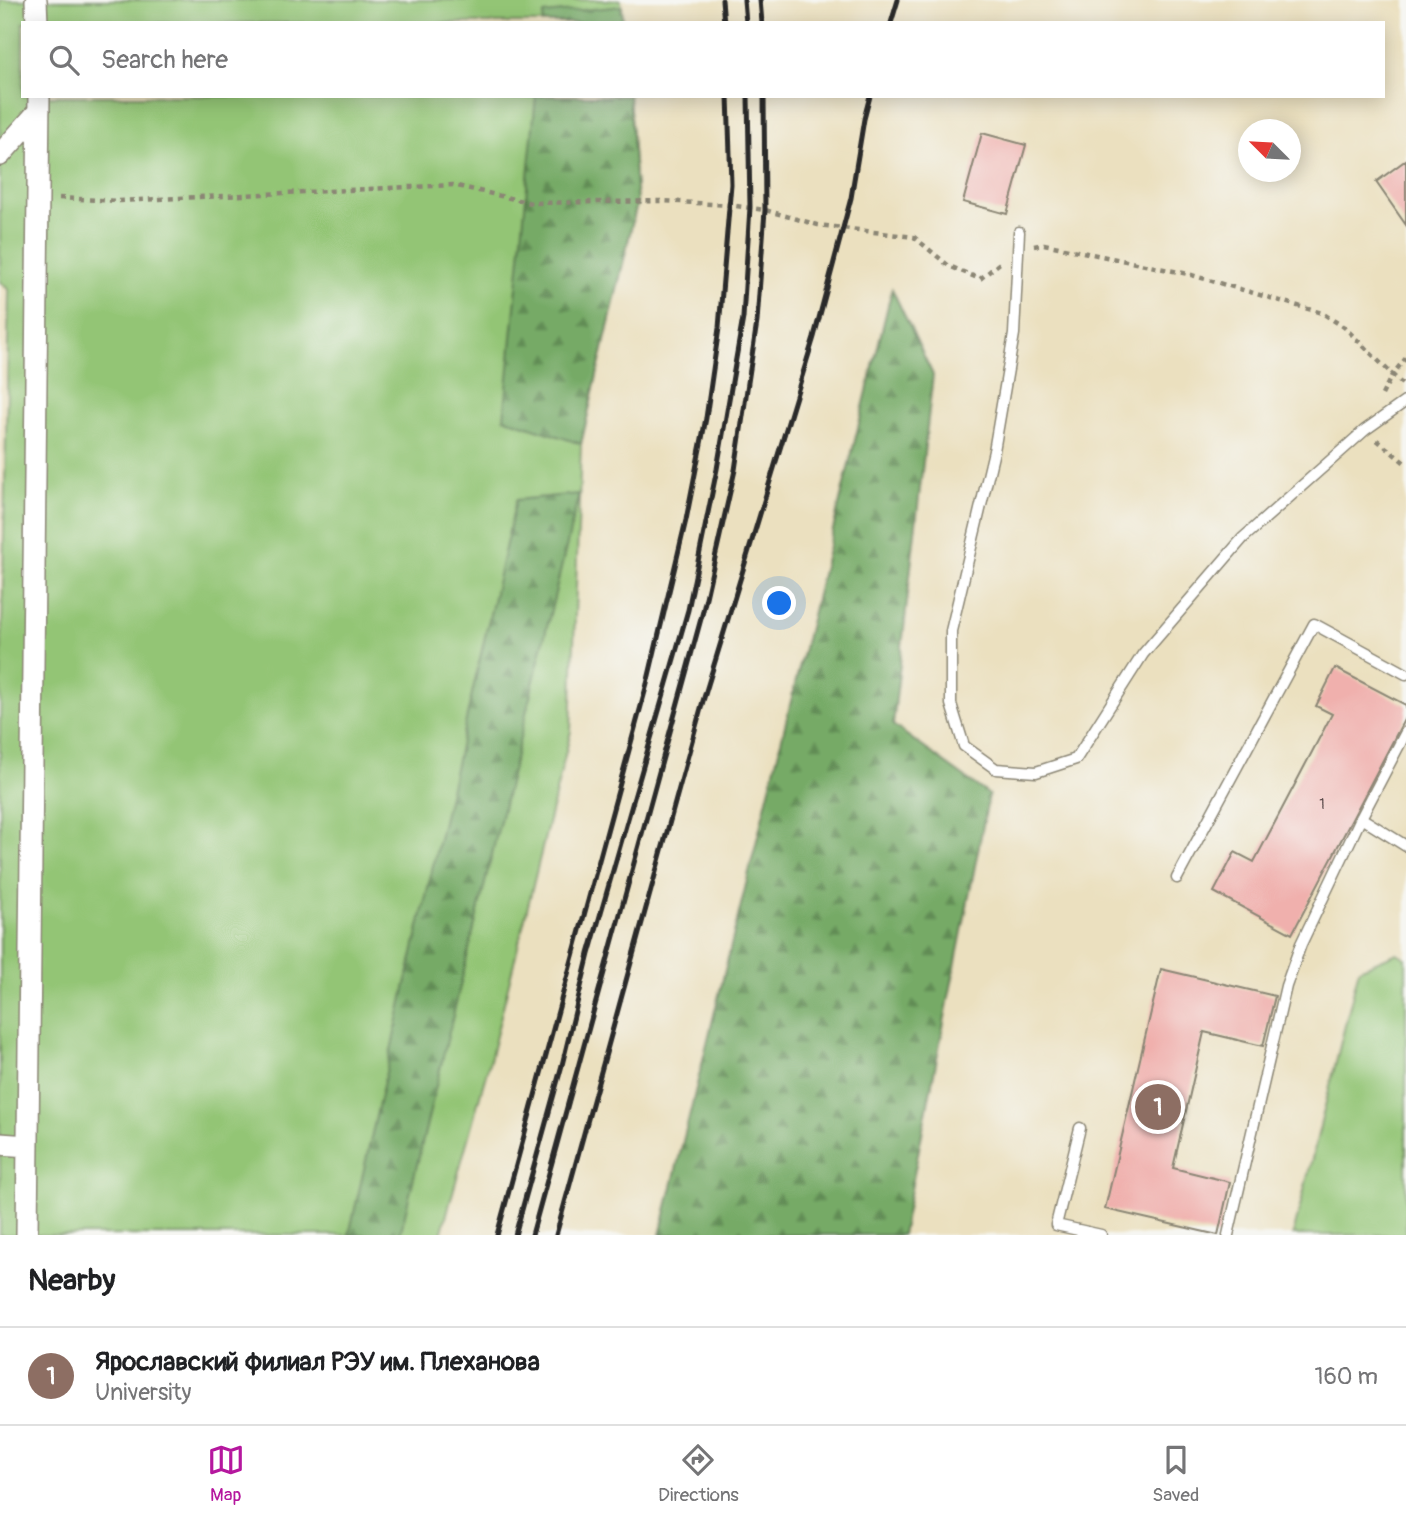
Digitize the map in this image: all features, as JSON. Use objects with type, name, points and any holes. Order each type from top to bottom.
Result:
[{"type":"street","points":[[36,0],[37,21]]},
{"type":"street","points":[[0,155],[39,104]]},
{"type":"street","points":[[27,1235],[39,104]]},
{"type":"street","points":[[0,1144],[28,1146]]},
{"type":"lane","points":[[1018,232],[1014,334],[998,425],[951,631],[951,704],[964,746],[996,769],[1036,772],[1076,759],[1143,654],[1243,538],[1364,430],[1403,405]]},
{"type":"lane","points":[[1177,878],[1314,624],[1406,674]]},
{"type":"lane","points":[[1228,1235],[1286,986],[1301,944],[1360,818],[1406,733]]},
{"type":"lane","points":[[1360,818],[1406,846]]},
{"type":"lane","points":[[1080,1128],[1056,1225],[1101,1235]]},
{"type":"path","points":[[38,197],[117,201],[453,185],[531,203],[663,201],[750,207],[818,225],[914,237],[949,266],[980,279],[1018,249],[1044,244],[1162,268],[1322,313],[1344,327],[1362,344],[1402,384],[1406,395]]},
{"type":"green space","points":[[0,0],[621,0],[623,21],[21,21],[21,98],[629,98],[637,203],[581,444],[571,731],[490,1060],[441,1235],[0,1235],[0,725],[9,290],[0,282]]},
{"type":"green space","points":[[622,6],[623,21],[543,21],[544,14]]},
{"type":"green space","points":[[536,98],[629,98],[637,203],[581,444],[504,418]]},
{"type":"green space","points":[[892,289],[933,375],[893,725],[989,795],[902,1235],[660,1235]]},
{"type":"green space","points":[[579,494],[400,1235],[349,1235],[516,500]]},
{"type":"green space","points":[[1397,953],[1406,958],[1406,1235],[1293,1235],[1359,969]]},
{"type":"building","points":[[982,133],[1026,145],[1007,214],[963,202]]},
{"type":"building","points":[[1406,160],[1406,225],[1376,182]]},
{"type":"building","points":[[1335,668],[1406,705],[1406,716],[1292,934],[1214,892],[1235,852],[1254,862],[1332,714],[1316,706]]},
{"type":"building","points":[[1161,969],[1275,996],[1263,1046],[1204,1032],[1173,1168],[1230,1182],[1218,1235],[1105,1209]]},
{"type":"railway","points":[[722,0],[724,21]]},
{"type":"railway","points":[[744,0],[746,21]]},
{"type":"railway","points":[[760,0],[762,21]]},
{"type":"railway","points":[[892,21],[898,0]]},
{"type":"railway","points":[[497,1235],[647,684],[686,520],[706,418],[719,328],[731,184],[728,98]]},
{"type":"railway","points":[[515,1235],[562,1065],[589,954],[688,610],[717,469],[743,318],[750,207],[748,98]]},
{"type":"railway","points":[[532,1235],[702,615],[735,470],[757,322],[765,210],[764,98]]},
{"type":"railway","points":[[556,1235],[703,701],[814,337],[851,198],[869,98]]},
{"type":"place","name":"Ярославский филиал РЭУ им. Плеханова","points":[[1158,1107]]}]
